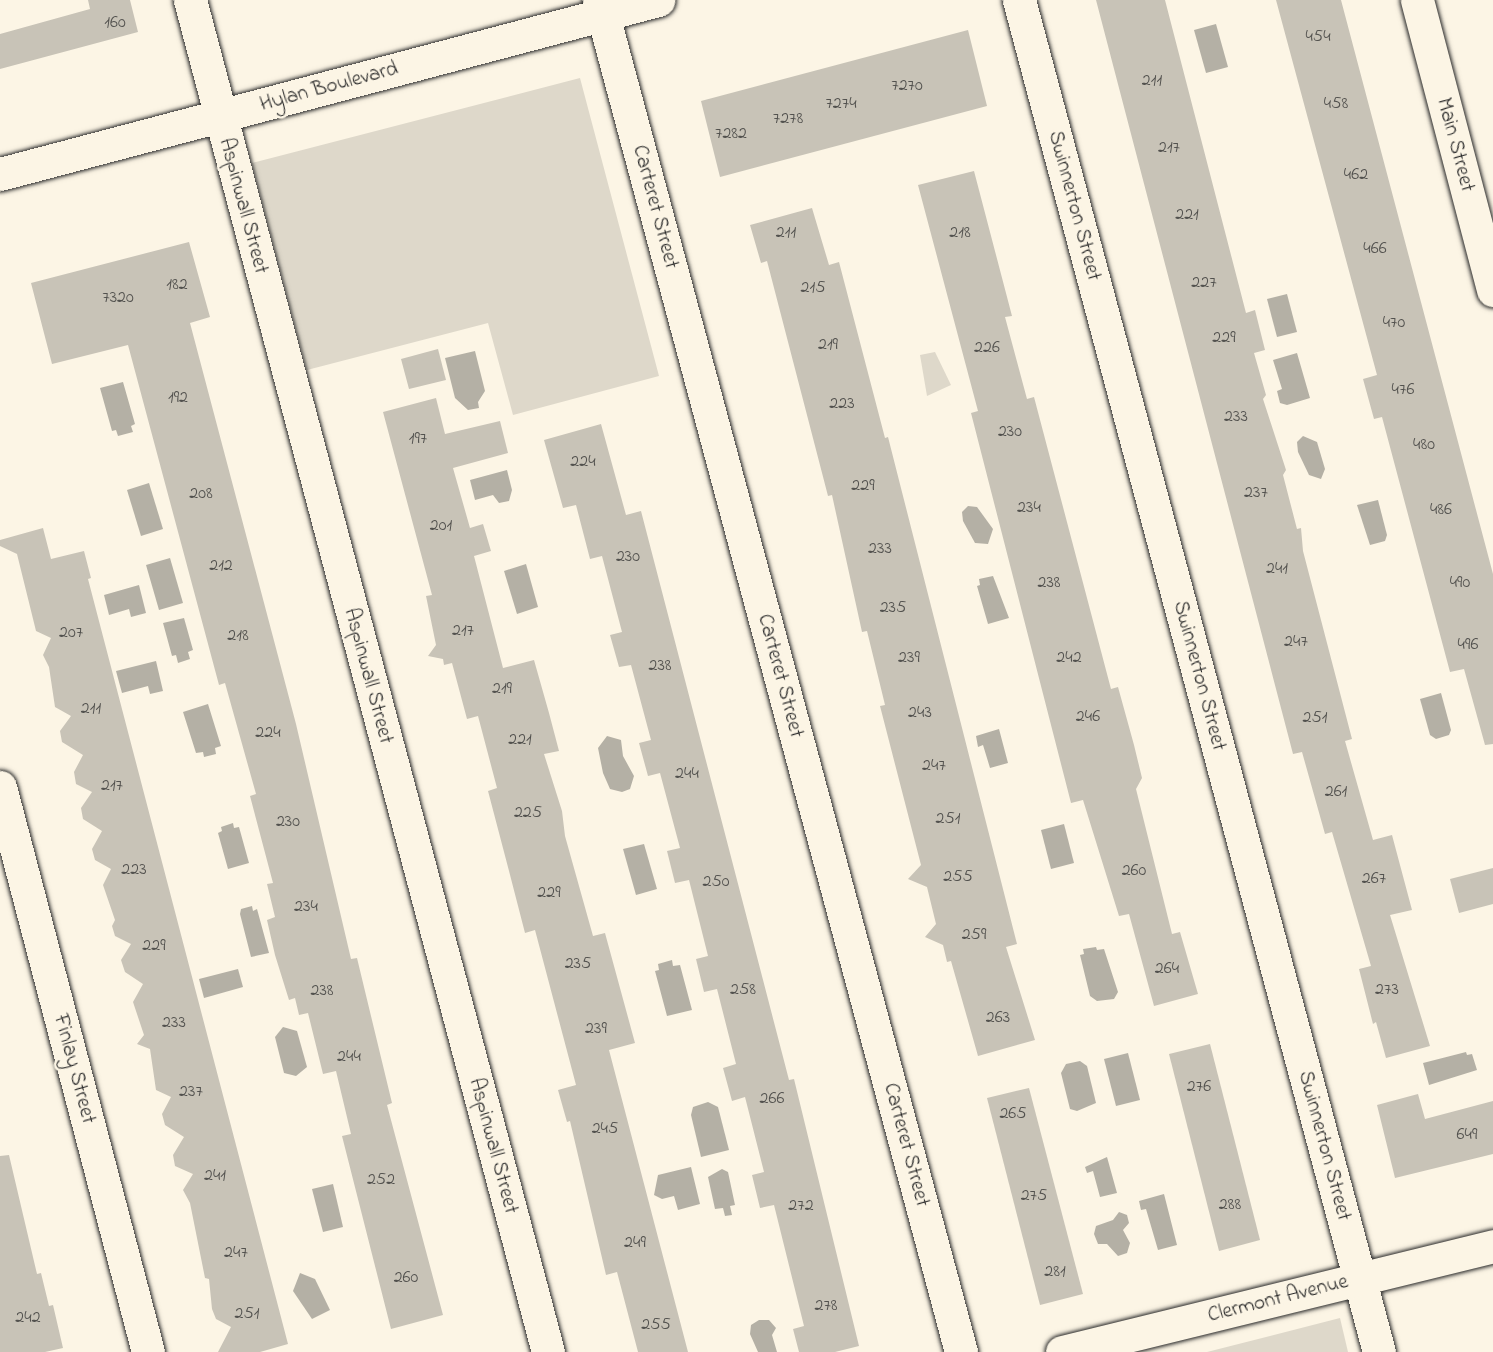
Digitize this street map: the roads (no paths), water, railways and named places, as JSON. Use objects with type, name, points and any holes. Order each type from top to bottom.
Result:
[{"type":"street","name":"Aspinwall Street","points":[[190,0],[548,1352]]},
{"type":"street","name":"Hylan Boulevard","points":[[0,174],[220,116],[601,7],[658,0]]},
{"type":"street","name":"Swinnerton Street","points":[[1019,0],[1378,1352]]},
{"type":"street","name":"Main Street","points":[[1417,0],[1493,290]]},
{"type":"street","name":"Carteret Street","points":[[601,7],[961,1352]]},
{"type":"street","name":"Finlay Street","points":[[0,787],[148,1352]]},
{"type":"street","name":"Clermont Avenue","points":[[1062,1352],[1493,1246]]}]
